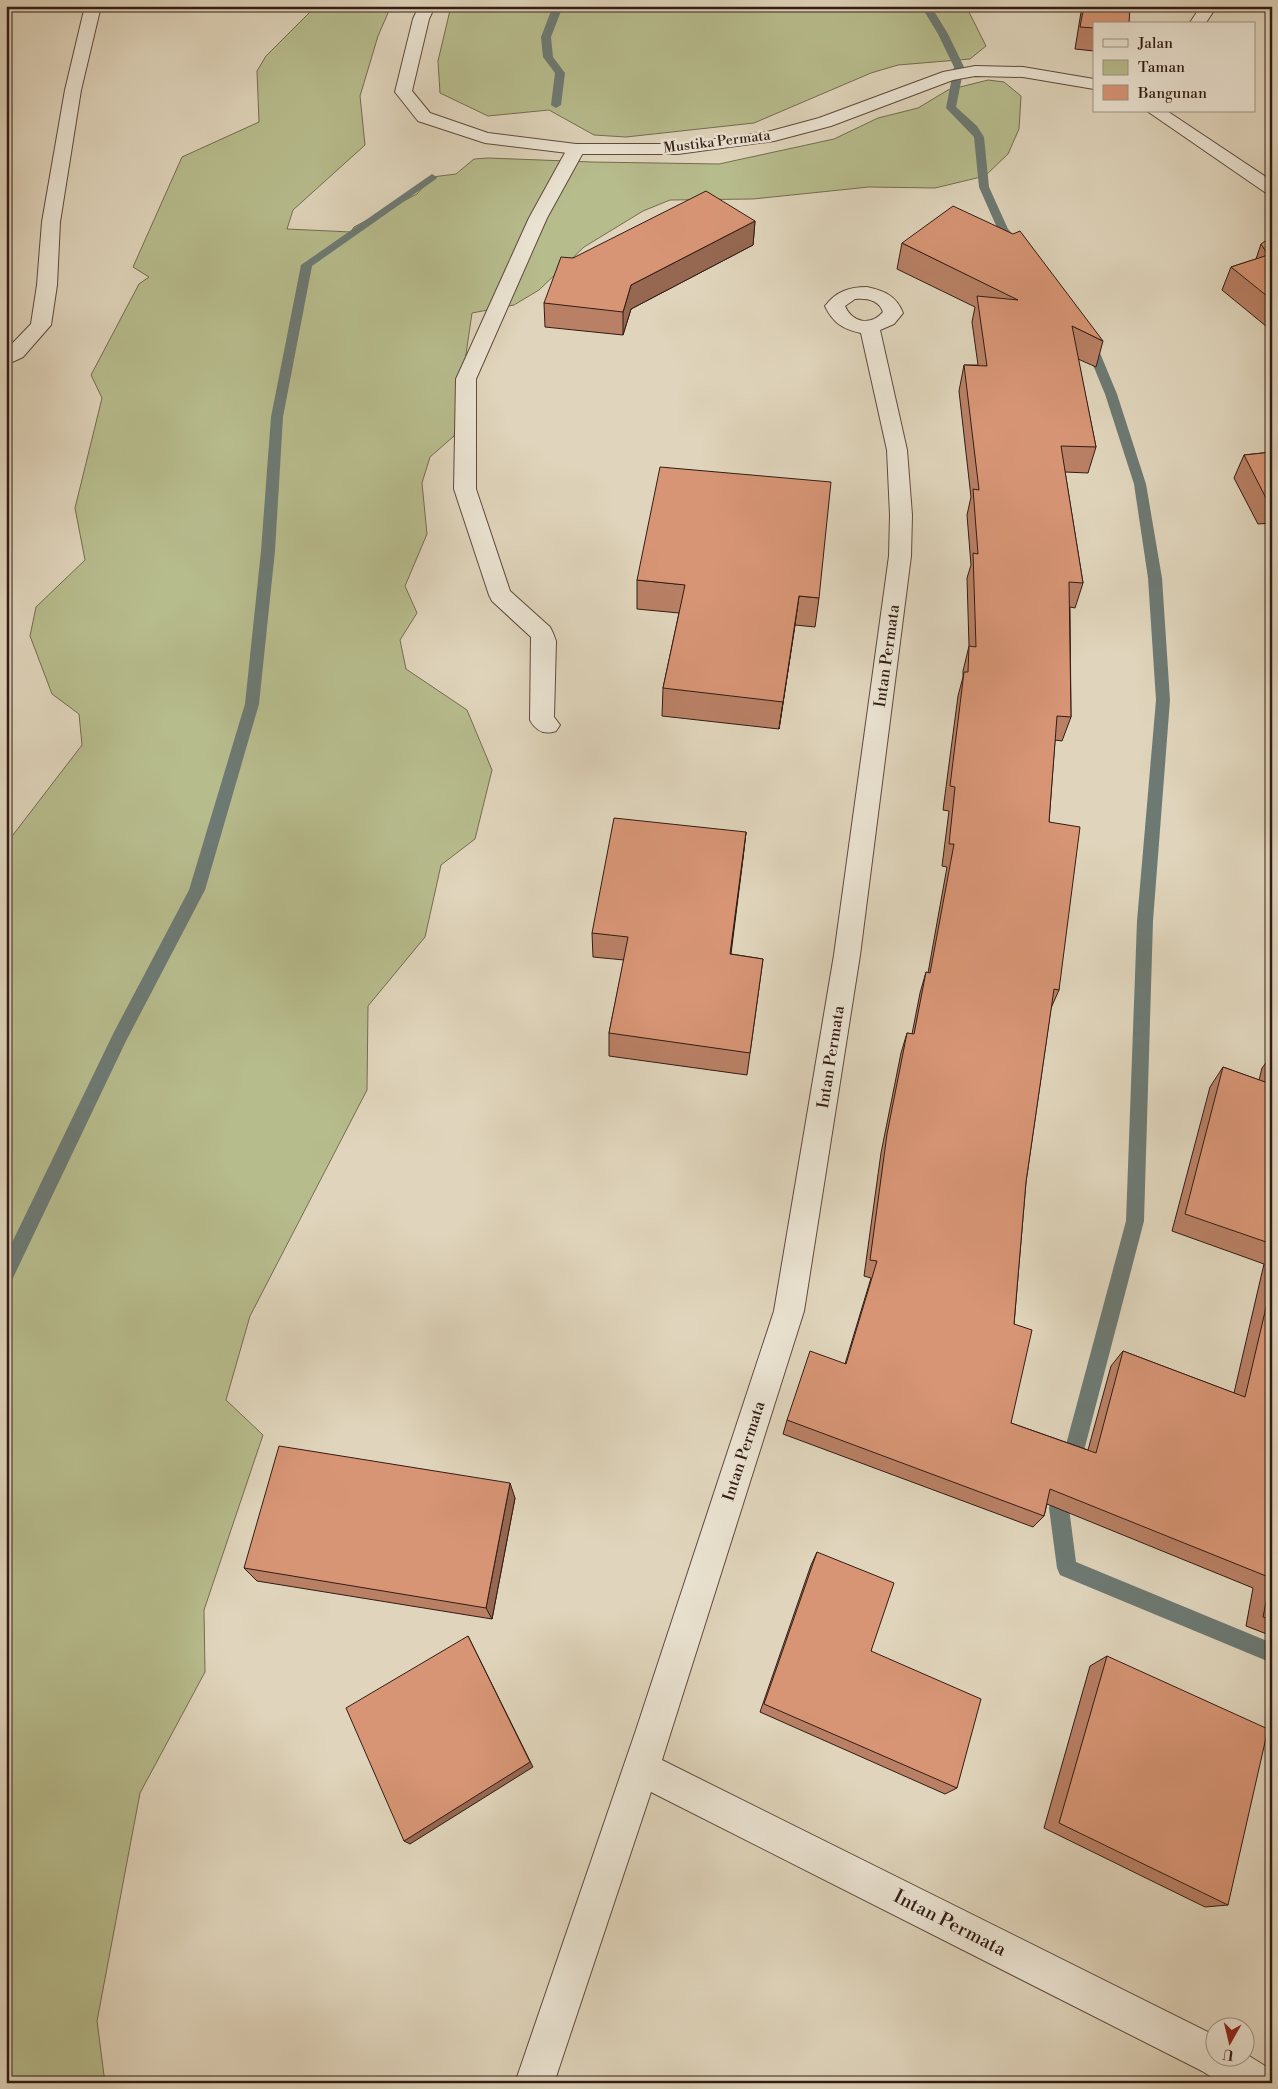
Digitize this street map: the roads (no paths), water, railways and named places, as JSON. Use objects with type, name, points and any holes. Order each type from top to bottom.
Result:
[{"type":"street","points":[[6,358],[16,353],[40,325],[47,285],[52,213],[73,90],[93,6]]},
{"type":"street","name":"Mustika Permata","points":[[427,6],[421,19],[403,92],[424,117],[485,138],[576,149],[678,149],[768,137],[825,122],[949,76],[975,71],[1023,72],[1093,84]]},
{"type":"street","points":[[1198,22],[1209,6]]},
{"type":"street","points":[[1156,112],[1272,189]]},
{"type":"street","points":[[548,725],[542,720],[544,641],[542,633],[500,595],[465,489],[466,379],[538,218],[576,149]]},
{"type":"street","name":"Intan Permata","points":[[534,2083],[641,1768],[789,1311],[846,965],[900,556],[901,515],[897,450],[869,327]]},
{"type":"street","name":"Intan Permata","points":[[641,1768],[1216,2057],[1256,2083]]},
{"type":"waterway","points":[[556,105],[560,73],[548,57],[546,37],[558,6]]},
{"type":"waterway","points":[[926,6],[943,34],[959,67],[951,108],[973,128],[979,137],[984,187],[1003,230],[1018,247]]},
{"type":"waterway","points":[[6,1274],[120,1037],[197,890],[252,704],[268,551],[277,417],[307,265],[432,177]]},
{"type":"waterway","points":[[1089,341],[1111,394],[1140,484],[1155,578],[1163,700],[1145,921],[1135,1221],[1059,1508],[1067,1568],[1272,1653]]}]
